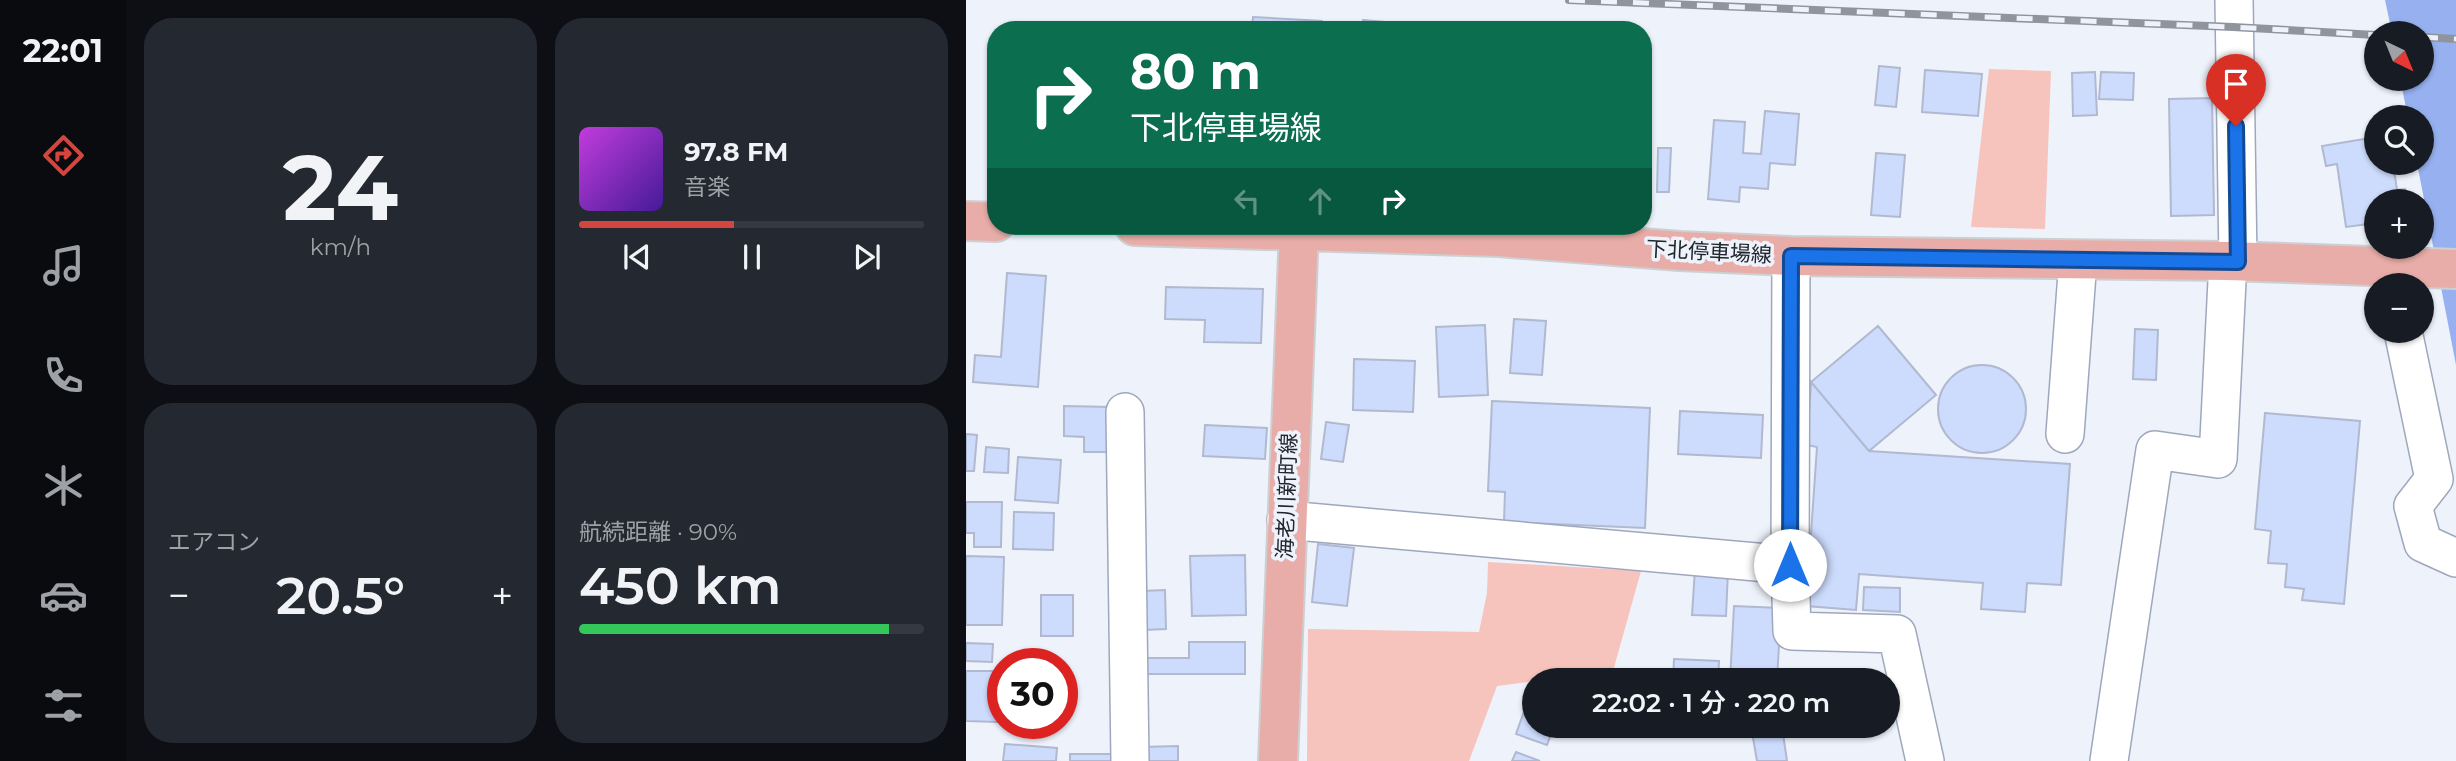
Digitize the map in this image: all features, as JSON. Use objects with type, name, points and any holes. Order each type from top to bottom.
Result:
[{"type":"main road","points":[[966,221],[987,222]]},
{"type":"main road","name":"海老川新町線","points":[[1278,761],[1300,235]]},
{"type":"main road","name":"下北停車場線","points":[[1449,235],[1791,256],[2233,262],[2415,272]]},
{"type":"street","points":[[2109,761],[2155,450],[2218,459],[2233,262],[2234,0]]},
{"type":"street","points":[[1791,256],[1792,631],[1897,634],[1925,761]]},
{"type":"street","points":[[2065,434],[2078,260]]},
{"type":"street","points":[[2406,343],[2434,479],[2413,506],[2423,543],[2456,558]]},
{"type":"street","points":[[1125,412],[1130,761]]},
{"type":"street","points":[[1286,520],[1790,565]]},
{"type":"shaded area","points":[[1989,69],[2051,71],[2045,229],[1971,227]]},
{"type":"shaded area","points":[[1488,562],[1641,571],[1614,668],[1522,668],[1522,683],[1497,686],[1469,761],[1307,761],[1308,629],[1479,632],[1487,593]]},
{"type":"water","points":[[2385,0],[2456,0],[2456,365],[2434,251],[2434,189],[2422,189],[2419,175],[2434,175],[2434,105],[2405,105],[2403,91],[2434,91],[2434,21],[2389,21]]},
{"type":"building","points":[[1253,17],[1322,21],[1253,21]]},
{"type":"building","points":[[1879,66],[1900,68],[1896,107],[1875,105]]},
{"type":"building","points":[[1925,70],[1982,74],[1978,116],[1922,112]]},
{"type":"building","points":[[2095,72],[2097,115],[2073,116],[2072,73]]},
{"type":"building","points":[[2101,72],[2134,73],[2133,100],[2099,99]]},
{"type":"building","points":[[2212,98],[2214,215],[2171,216],[2169,99]]},
{"type":"building","points":[[1765,111],[1799,114],[1795,165],[1770,163],[1768,189],[1740,187],[1739,202],[1708,199],[1714,120],[1745,122],[1743,153],[1761,154]]},
{"type":"building","points":[[2364,139],[2364,175],[2395,175],[2397,189],[2364,189],[2364,225],[2346,227],[2337,164],[2326,166],[2322,146]]},
{"type":"building","points":[[1658,148],[1671,148],[1669,192],[1657,192]]},
{"type":"building","points":[[1876,153],[1905,155],[1900,217],[1871,215]]},
{"type":"building","points":[[1007,273],[1046,276],[1038,387],[973,382],[975,355],[1001,357]]},
{"type":"building","points":[[1166,287],[1263,289],[1261,343],[1204,342],[1205,320],[1165,319]]},
{"type":"building","points":[[1514,319],[1546,321],[1542,375],[1510,373]]},
{"type":"building","points":[[1485,325],[1488,395],[1439,397],[1436,327]]},
{"type":"building","points":[[1878,326],[1936,395],[1869,451],[1811,382]]},
{"type":"building","points":[[2135,329],[2158,330],[2156,380],[2133,379]]},
{"type":"building","points":[[1354,359],[1415,361],[1413,412],[1353,410]]},
{"type":"building","points":[[1982,365],[1999,369],[2013,378],[2022,392],[2026,409],[2022,426],[2013,440],[1999,449],[1982,453],[1965,449],[1951,440],[1942,426],[1938,409],[1942,392],[1951,378],[1965,369]]},
{"type":"building","points":[[1811,382],[1869,451],[2070,464],[2061,585],[2027,583],[2025,612],[1981,609],[1983,583],[1859,574],[1856,610],[1806,606],[1817,447],[1807,445]]},
{"type":"building","points":[[1492,401],[1650,408],[1645,528],[1504,522],[1505,492],[1488,491]]},
{"type":"building","points":[[1064,406],[1111,407],[1110,452],[1084,452],[1084,437],[1064,436]]},
{"type":"building","points":[[1680,411],[1763,415],[1761,458],[1678,454]]},
{"type":"building","points":[[2265,413],[2360,421],[2344,604],[2302,600],[2304,589],[2285,587],[2287,564],[2268,563],[2271,531],[2255,529]]},
{"type":"building","points":[[1326,422],[1349,425],[1343,462],[1321,459]]},
{"type":"building","points":[[1205,425],[1267,428],[1265,459],[1203,456]]},
{"type":"building","points":[[966,434],[977,435],[974,471],[966,471]]},
{"type":"building","points":[[986,447],[1009,449],[1008,473],[984,472]]},
{"type":"building","points":[[1018,457],[1061,460],[1058,503],[1015,500]]},
{"type":"building","points":[[966,502],[1002,502],[1001,547],[974,547],[974,533],[966,533]]},
{"type":"building","points":[[1014,512],[1054,513],[1053,550],[1013,549]]},
{"type":"building","points":[[1318,544],[1354,548],[1347,606],[1312,602]]},
{"type":"building","points":[[1245,555],[1246,615],[1192,616],[1190,556]]},
{"type":"building","points":[[966,556],[1004,557],[1002,625],[966,625]]},
{"type":"building","points":[[1695,569],[1728,571],[1726,616],[1692,615]]},
{"type":"building","points":[[1864,587],[1900,588],[1900,612],[1863,610]]},
{"type":"building","points":[[1165,590],[1166,629],[1144,630],[1142,591]]},
{"type":"building","points":[[1041,595],[1073,595],[1073,636],[1041,636]]},
{"type":"building","points":[[1734,606],[1781,608],[1778,668],[1731,668]]},
{"type":"building","points":[[1189,642],[1245,642],[1245,674],[1140,674],[1140,658],[1189,658]]},
{"type":"building","points":[[966,643],[993,644],[993,648],[987,648],[987,662],[966,661]]},
{"type":"building","points":[[1674,659],[1719,661],[1719,668],[1674,668]]},
{"type":"building","points":[[966,671],[987,671],[987,722],[966,721]]},
{"type":"building","points":[[1522,717],[1522,736],[1516,734]]},
{"type":"building","points":[[1527,738],[1550,738],[1547,745]]},
{"type":"building","points":[[1753,738],[1784,738],[1787,761],[1757,761]]},
{"type":"building","points":[[1005,744],[1057,748],[1056,761],[1003,761]]},
{"type":"building","points":[[1178,746],[1178,761],[1142,761],[1142,747]]},
{"type":"building","points":[[1516,752],[1540,761],[1512,761]]},
{"type":"building","points":[[1070,754],[1116,754],[1116,761],[1070,761]]},
{"type":"railway","points":[[1569,0],[2364,34]]},
{"type":"railway","points":[[2434,38],[2456,39]]},
{"type":"route","points":[[1790,565],[1791,256],[2238,262],[2236,126]]}]
